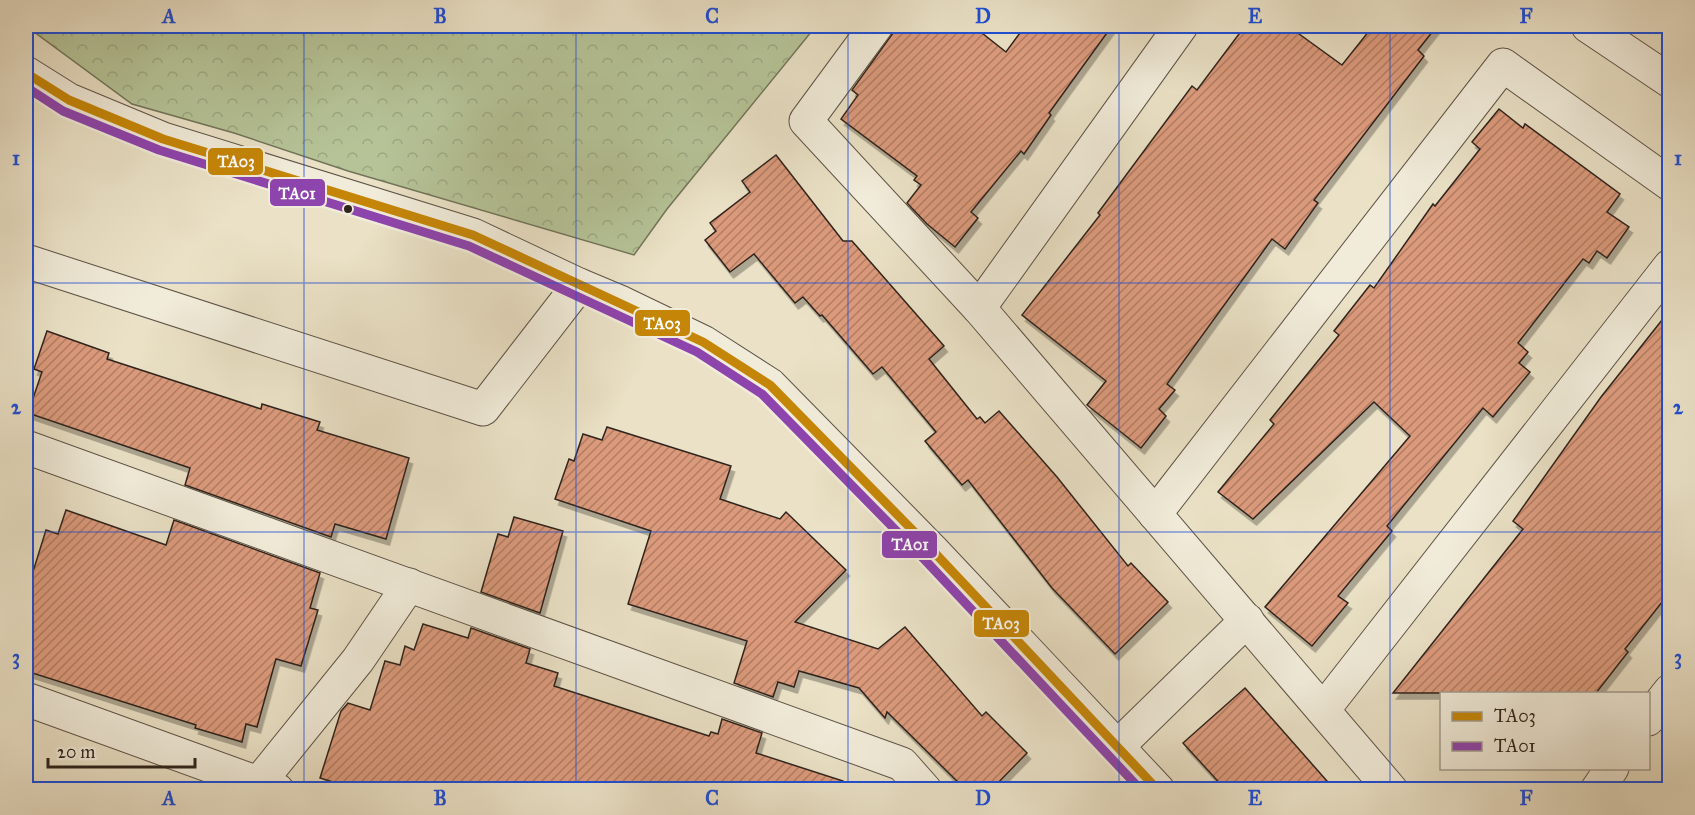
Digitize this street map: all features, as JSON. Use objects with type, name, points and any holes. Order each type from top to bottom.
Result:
[{"type":"street","points":[[876,26],[806,121],[979,308],[1391,789]]},
{"type":"street","points":[[979,308],[1181,26]]},
{"type":"street","points":[[1588,26],[1670,81]]},
{"type":"street","points":[[1155,513],[1503,65],[1670,184]]},
{"type":"street","points":[[26,74],[69,100],[163,139],[473,235],[703,342],[770,385],[933,551],[1158,789]]},
{"type":"street","points":[[26,261],[483,409],[579,285]]},
{"type":"street","points":[[1323,710],[1670,266]]},
{"type":"street","points":[[26,447],[902,764],[925,789]]},
{"type":"street","points":[[26,699],[263,787],[358,660],[409,585]]},
{"type":"street","points":[[1118,746],[1247,620]]},
{"type":"street","points":[[1650,716],[1670,691]]},
{"type":"street","points":[[1597,789],[1611,770]]},
{"type":"green space","points":[[26,26],[816,26],[667,209],[634,255],[348,171],[234,133],[132,104]]},
{"type":"building","points":[[898,26],[973,26],[1006,52],[1025,26],[1112,26],[1049,113],[1051,115],[1024,154],[1021,151],[971,212],[978,218],[955,247],[927,224],[907,203],[921,185],[914,180],[917,176],[841,119],[858,95],[852,90]]},
{"type":"building","points":[[1245,26],[1288,26],[1342,65],[1373,26],[1437,26],[1418,50],[1424,56],[1314,200],[1318,203],[1285,249],[1272,239],[1167,384],[1175,390],[1159,409],[1166,416],[1141,448],[1087,405],[1106,381],[1022,315],[1100,215],[1098,213],[1192,86],[1197,90]]},
{"type":"building","points":[[1499,109],[1523,128],[1525,124],[1620,194],[1607,212],[1629,227],[1607,258],[1597,251],[1589,263],[1583,259],[1518,343],[1528,352],[1519,363],[1530,372],[1493,417],[1483,408],[1387,526],[1392,531],[1338,596],[1348,603],[1312,646],[1265,607],[1410,436],[1374,402],[1253,519],[1218,492],[1274,424],[1270,420],[1339,335],[1334,331],[1370,285],[1374,288],[1433,204],[1435,206],[1480,149],[1472,142]]},
{"type":"building","points":[[776,155],[843,241],[852,241],[944,346],[929,359],[977,419],[980,417],[985,423],[999,411],[1057,477],[1128,566],[1131,563],[1168,602],[1115,654],[1052,588],[968,480],[962,485],[925,441],[936,432],[882,367],[873,374],[822,315],[820,316],[803,297],[795,303],[754,254],[730,272],[705,240],[716,231],[710,223],[750,192],[742,181]]},
{"type":"building","points":[[1670,310],[1670,592],[1625,649],[1628,652],[1597,692],[1393,693],[1523,529],[1513,521],[1601,397]]},
{"type":"building","points":[[47,331],[109,353],[107,359],[261,409],[262,404],[320,422],[317,430],[409,458],[386,539],[335,524],[331,537],[185,485],[190,468],[28,413],[42,372],[34,369]]},
{"type":"building","points":[[607,427],[731,466],[720,499],[780,519],[786,512],[846,570],[795,622],[878,649],[905,627],[982,716],[986,712],[1027,753],[992,789],[965,789],[887,712],[885,718],[859,688],[799,671],[794,687],[778,682],[773,697],[734,683],[747,641],[628,604],[651,531],[555,499],[569,459],[574,461],[583,434],[602,440]]},
{"type":"building","points":[[66,510],[166,545],[174,520],[320,573],[310,608],[318,610],[301,666],[276,659],[257,727],[246,724],[242,742],[26,671],[26,594],[46,530],[58,534]]},
{"type":"building","points":[[514,517],[563,531],[540,613],[481,592],[498,534],[508,537]]},
{"type":"building","points":[[423,624],[468,638],[471,628],[530,649],[526,663],[558,673],[554,686],[709,736],[711,732],[718,734],[722,719],[762,733],[756,753],[843,781],[842,789],[356,789],[320,778],[341,711],[348,703],[370,710],[385,661],[400,665],[405,646],[414,650]]},
{"type":"building","points":[[1245,688],[1334,789],[1225,789],[1183,743]]},
{"type":"transit line","name":"TA03","points":[[26,73],[69,100],[163,139],[473,235],[703,342],[770,385],[933,551],[1158,790]]},
{"type":"transit line","name":"TA01","points":[[26,87],[63,111],[159,150],[469,246],[697,352],[762,394],[924,559],[1141,790]]}]
